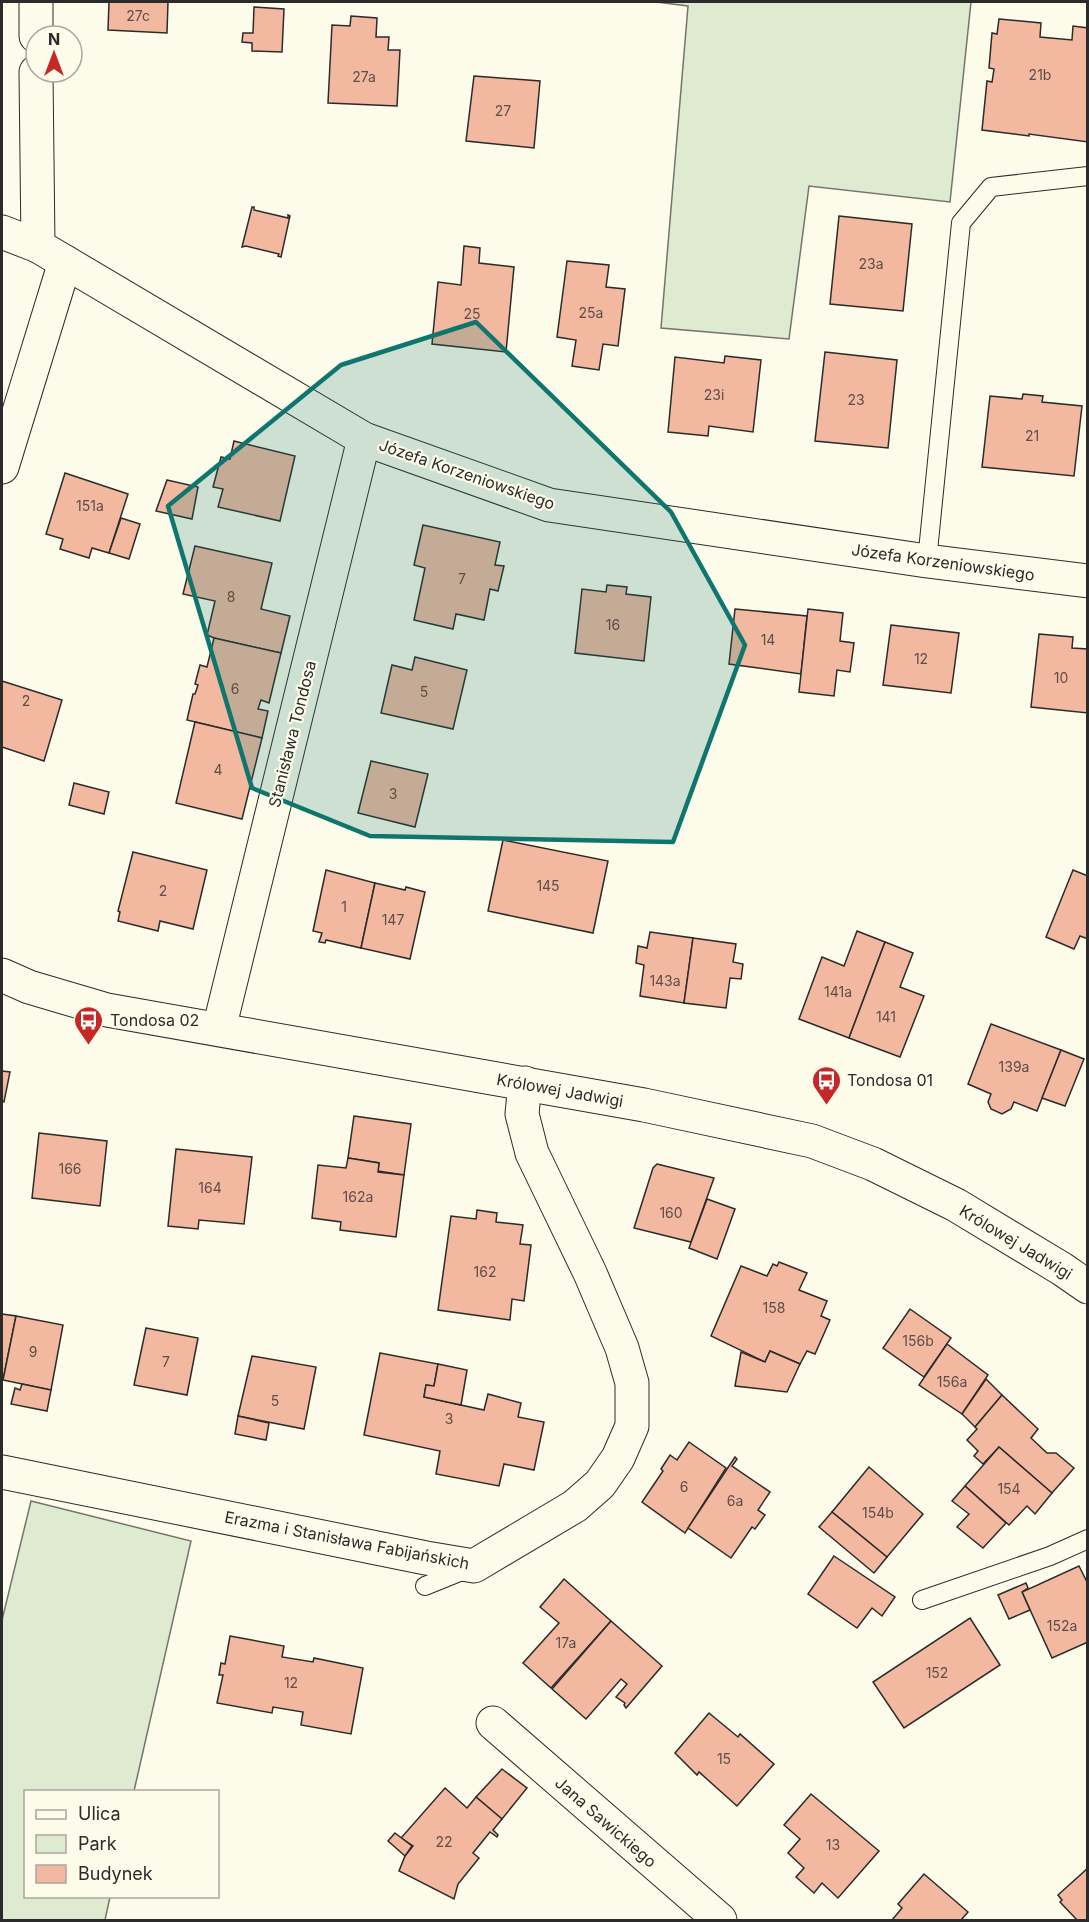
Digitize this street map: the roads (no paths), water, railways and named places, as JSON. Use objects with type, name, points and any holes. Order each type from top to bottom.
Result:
[{"type":"street","points":[[36,2],[36,24]]},
{"type":"street","points":[[2,466],[52,254],[37,84]]},
{"type":"street","name":"Józefa Korzeniowskiego","points":[[2,232],[52,254],[364,440],[549,504],[927,561],[1088,581]]},
{"type":"street","name":"Stanisława Tondosa","points":[[219,1029],[364,440]]},
{"type":"street","name":"Królowej Jadwigi","points":[[2,975],[29,987],[107,1010],[644,1105],[812,1141],[873,1164],[956,1205],[1088,1287]]},
{"type":"street","name":"Erazma i Stanisława Fabijańskich","points":[[2,1472],[474,1566],[575,1506],[600,1484],[618,1458],[632,1426],[632,1383],[622,1348],[590,1273],[532,1153],[522,1114],[525,1083]]},
{"type":"street","name":"Jana Sawickiego","points":[[493,1723],[720,1920]]},
{"type":"lane","points":[[927,561],[962,223],[991,187],[1088,177]]},
{"type":"lane","points":[[922,1600],[1050,1556],[1088,1539]]},
{"type":"lane","points":[[425,1586],[474,1566]]},
{"type":"place","name":"Tondosa 02","points":[[89,1046]]},
{"type":"place","name":"Tondosa 01","points":[[826,1106]]}]
